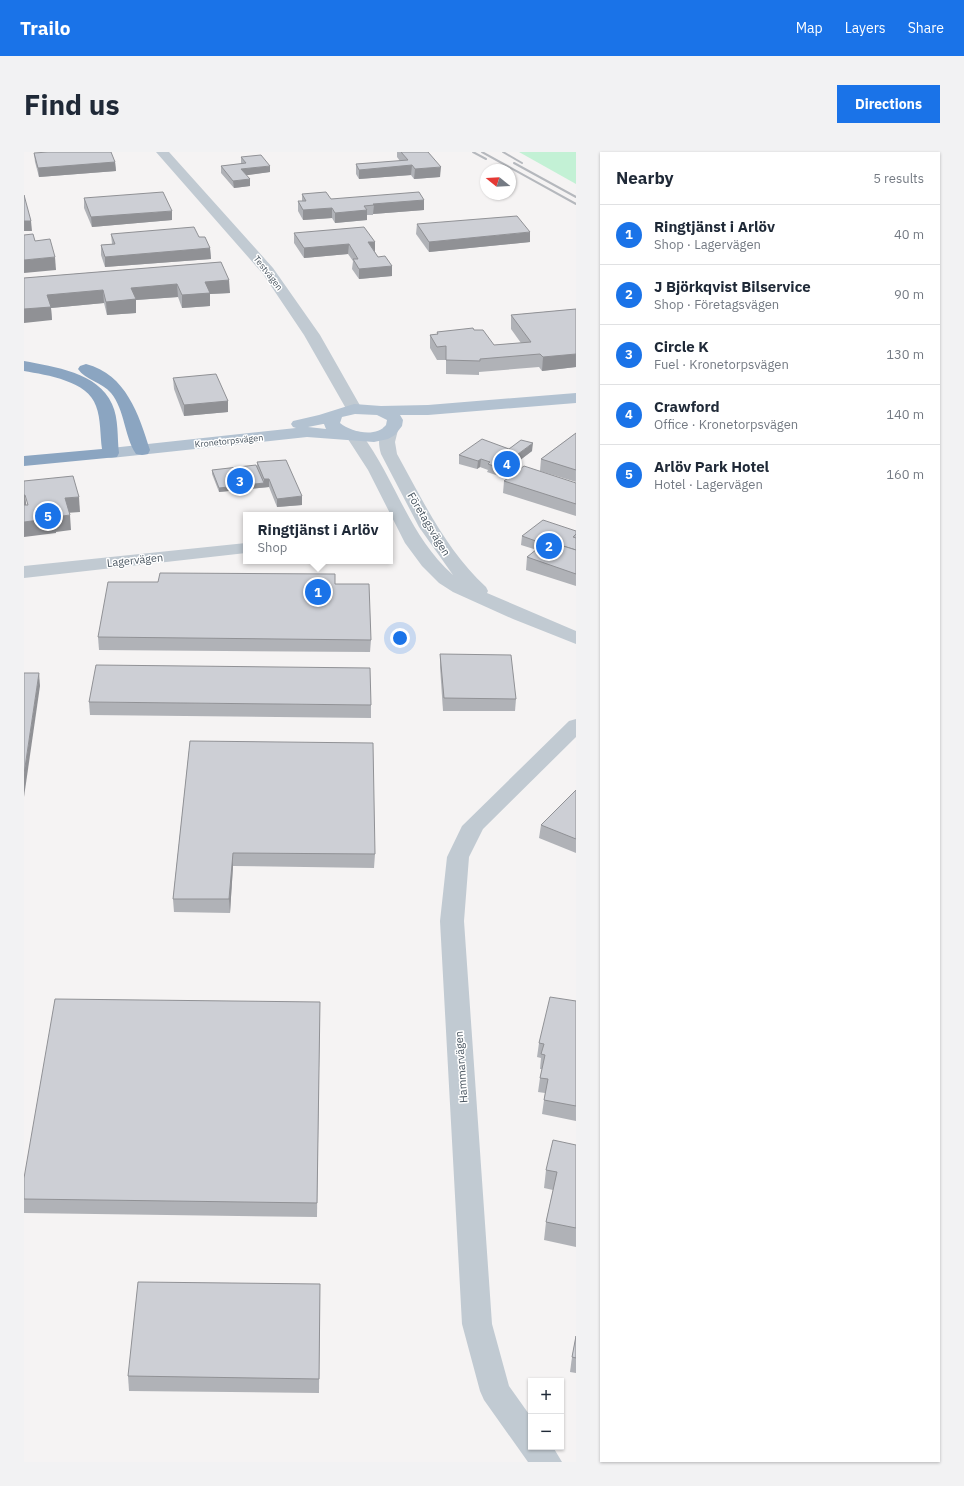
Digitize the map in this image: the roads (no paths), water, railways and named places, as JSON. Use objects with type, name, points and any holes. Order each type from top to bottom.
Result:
[{"type":"highway","points":[[24,353],[60,360],[79,366],[100,377],[118,391],[140,445]]},
{"type":"highway","points":[[24,366],[51,371],[73,378],[95,391],[104,403],[110,447]]},
{"type":"highway","points":[[24,450],[110,447]]},
{"type":"highway","points":[[24,461],[110,447]]},
{"type":"main road","points":[[380,411],[428,410],[576,398]]},
{"type":"main road","points":[[392,428],[434,420],[576,407]]},
{"type":"main road","name":"Kronetorpsvägen","points":[[140,445],[310,423],[354,409],[372,409],[380,411]]},
{"type":"main road","points":[[380,411],[392,417],[395,421],[392,428]]},
{"type":"main road","points":[[336,414],[332,420],[332,425],[337,430],[350,435]]},
{"type":"main road","name":"Kronetorpsvägen","points":[[110,447],[307,432],[374,436],[392,428]]},
{"type":"street","name":"Testvägen","points":[[162,152],[206,203],[268,270],[312,336],[354,409]]},
{"type":"street","name":"Företagsvägen","points":[[392,428],[386,438],[389,454],[429,526],[446,554],[473,586],[495,604]]},
{"type":"street","name":"Företagsvägen","points":[[350,435],[362,446],[392,498],[398,530],[447,580],[462,589],[537,624],[576,638]]},
{"type":"street","points":[[398,530],[429,526]]},
{"type":"street","name":"Lagervägen","points":[[24,572],[243,548]]},
{"type":"street","name":"Hammarvägen","points":[[528,1438],[495,1391],[477,1324],[452,921],[458,857],[473,826],[576,725]]},
{"type":"street","points":[[537,1450],[546,1462]]},
{"type":"railway","points":[[473,152],[486,159]]},
{"type":"railway","points":[[482,152],[576,204]]},
{"type":"railway","points":[[503,152],[522,163]]},
{"type":"railway","points":[[514,163],[576,197]]},
{"type":"place","name":"Crawford","points":[[507,464]]},
{"type":"place","name":"Circle K","points":[[240,481]]},
{"type":"place","name":"Arlöv Park Hotel","points":[[48,516]]},
{"type":"place","name":"J Björkqvist Bilservice","points":[[549,546]]},
{"type":"place","name":"Ringtjänst i Arlöv","points":[[318,592]]}]
